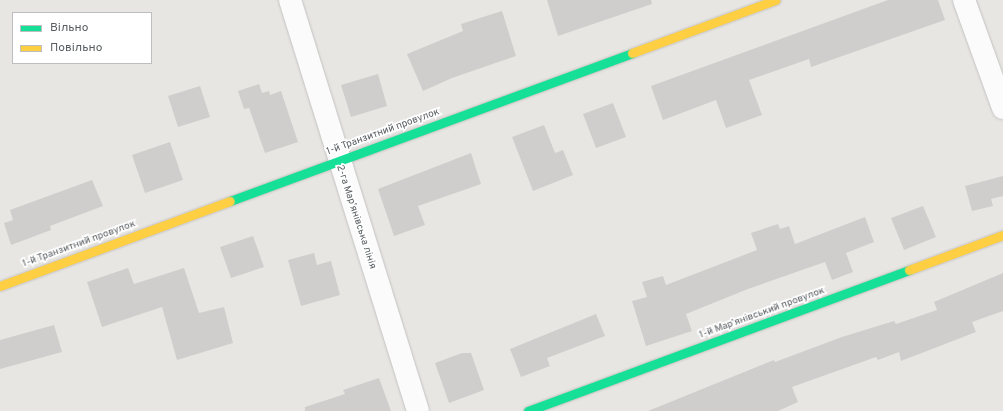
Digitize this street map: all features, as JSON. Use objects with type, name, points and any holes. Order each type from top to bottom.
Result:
[{"type":"street","name":"2-га Марʼянівська лінія","points":[[290,0],[338,160],[418,411]]},
{"type":"street","name":"1-й Транзитний провулок","points":[[0,286],[775,0]]},
{"type":"street","points":[[964,0],[1003,108]]},
{"type":"street","name":"1-й Марʼянівський провулок","points":[[528,411],[1003,235]]},
{"type":"building","points":[[547,0],[651,0],[652,4],[558,36]]},
{"type":"building","points":[[888,0],[938,0],[945,20],[811,67],[809,59],[749,80],[762,115],[726,128],[716,100],[663,120],[651,86]]},
{"type":"building","points":[[502,11],[516,56],[452,78],[423,91],[407,54],[463,31],[461,24]]},
{"type":"building","points":[[378,74],[387,106],[351,117],[341,85]]},
{"type":"building","points":[[259,84],[262,93],[269,91],[270,95],[281,91],[298,142],[265,153],[249,108],[244,109],[238,91]]},
{"type":"building","points":[[200,86],[210,117],[178,127],[168,96]]},
{"type":"building","points":[[613,103],[626,137],[596,148],[583,114]]},
{"type":"building","points":[[544,125],[555,153],[563,150],[573,175],[533,191],[512,137]]},
{"type":"building","points":[[170,142],[183,180],[145,193],[132,155]]},
{"type":"building","points":[[471,153],[481,184],[418,206],[425,225],[394,236],[378,189]]},
{"type":"building","points":[[1003,176],[1003,196],[991,199],[993,206],[972,211],[965,186]]},
{"type":"building","points":[[92,180],[103,206],[50,226],[51,230],[11,245],[4,223],[13,220],[10,210]]},
{"type":"building","points":[[923,206],[936,237],[904,250],[891,218]]},
{"type":"building","points":[[865,217],[874,242],[846,253],[853,272],[832,280],[825,262],[748,289],[686,314],[692,331],[646,346],[632,301],[647,297],[642,282],[663,276],[666,285],[757,250],[751,233],[778,224],[780,229],[789,226],[795,244]]},
{"type":"building","points":[[253,236],[264,267],[231,278],[220,247]]},
{"type":"building","points":[[314,253],[317,265],[331,261],[340,295],[301,306],[288,260]]},
{"type":"building","points":[[128,268],[134,284],[184,268],[199,313],[224,307],[233,343],[177,360],[162,307],[102,327],[87,282]]},
{"type":"building","points":[[1003,273],[1003,311],[972,322],[976,332],[901,361],[899,352],[878,360],[876,357],[792,387],[798,402],[778,411],[648,411],[774,360],[775,362],[842,337],[894,321],[896,324],[937,310],[934,302]]},
{"type":"building","points":[[596,314],[605,336],[547,358],[550,366],[521,377],[510,349]]},
{"type":"building","points":[[54,325],[62,352],[0,369],[0,340]]},
{"type":"building","points":[[462,353],[471,353],[484,390],[449,403],[435,363]]},
{"type":"building","points":[[379,378],[391,411],[305,411],[305,407],[345,394],[343,390]]},
{"type":"traffic: fast","points":[[230,201],[632,53]]},
{"type":"traffic: fast","points":[[528,411],[909,270]]},
{"type":"traffic: slow","points":[[632,53],[775,0]]},
{"type":"traffic: slow","points":[[0,286],[230,201]]},
{"type":"traffic: slow","points":[[909,270],[1003,235]]}]
